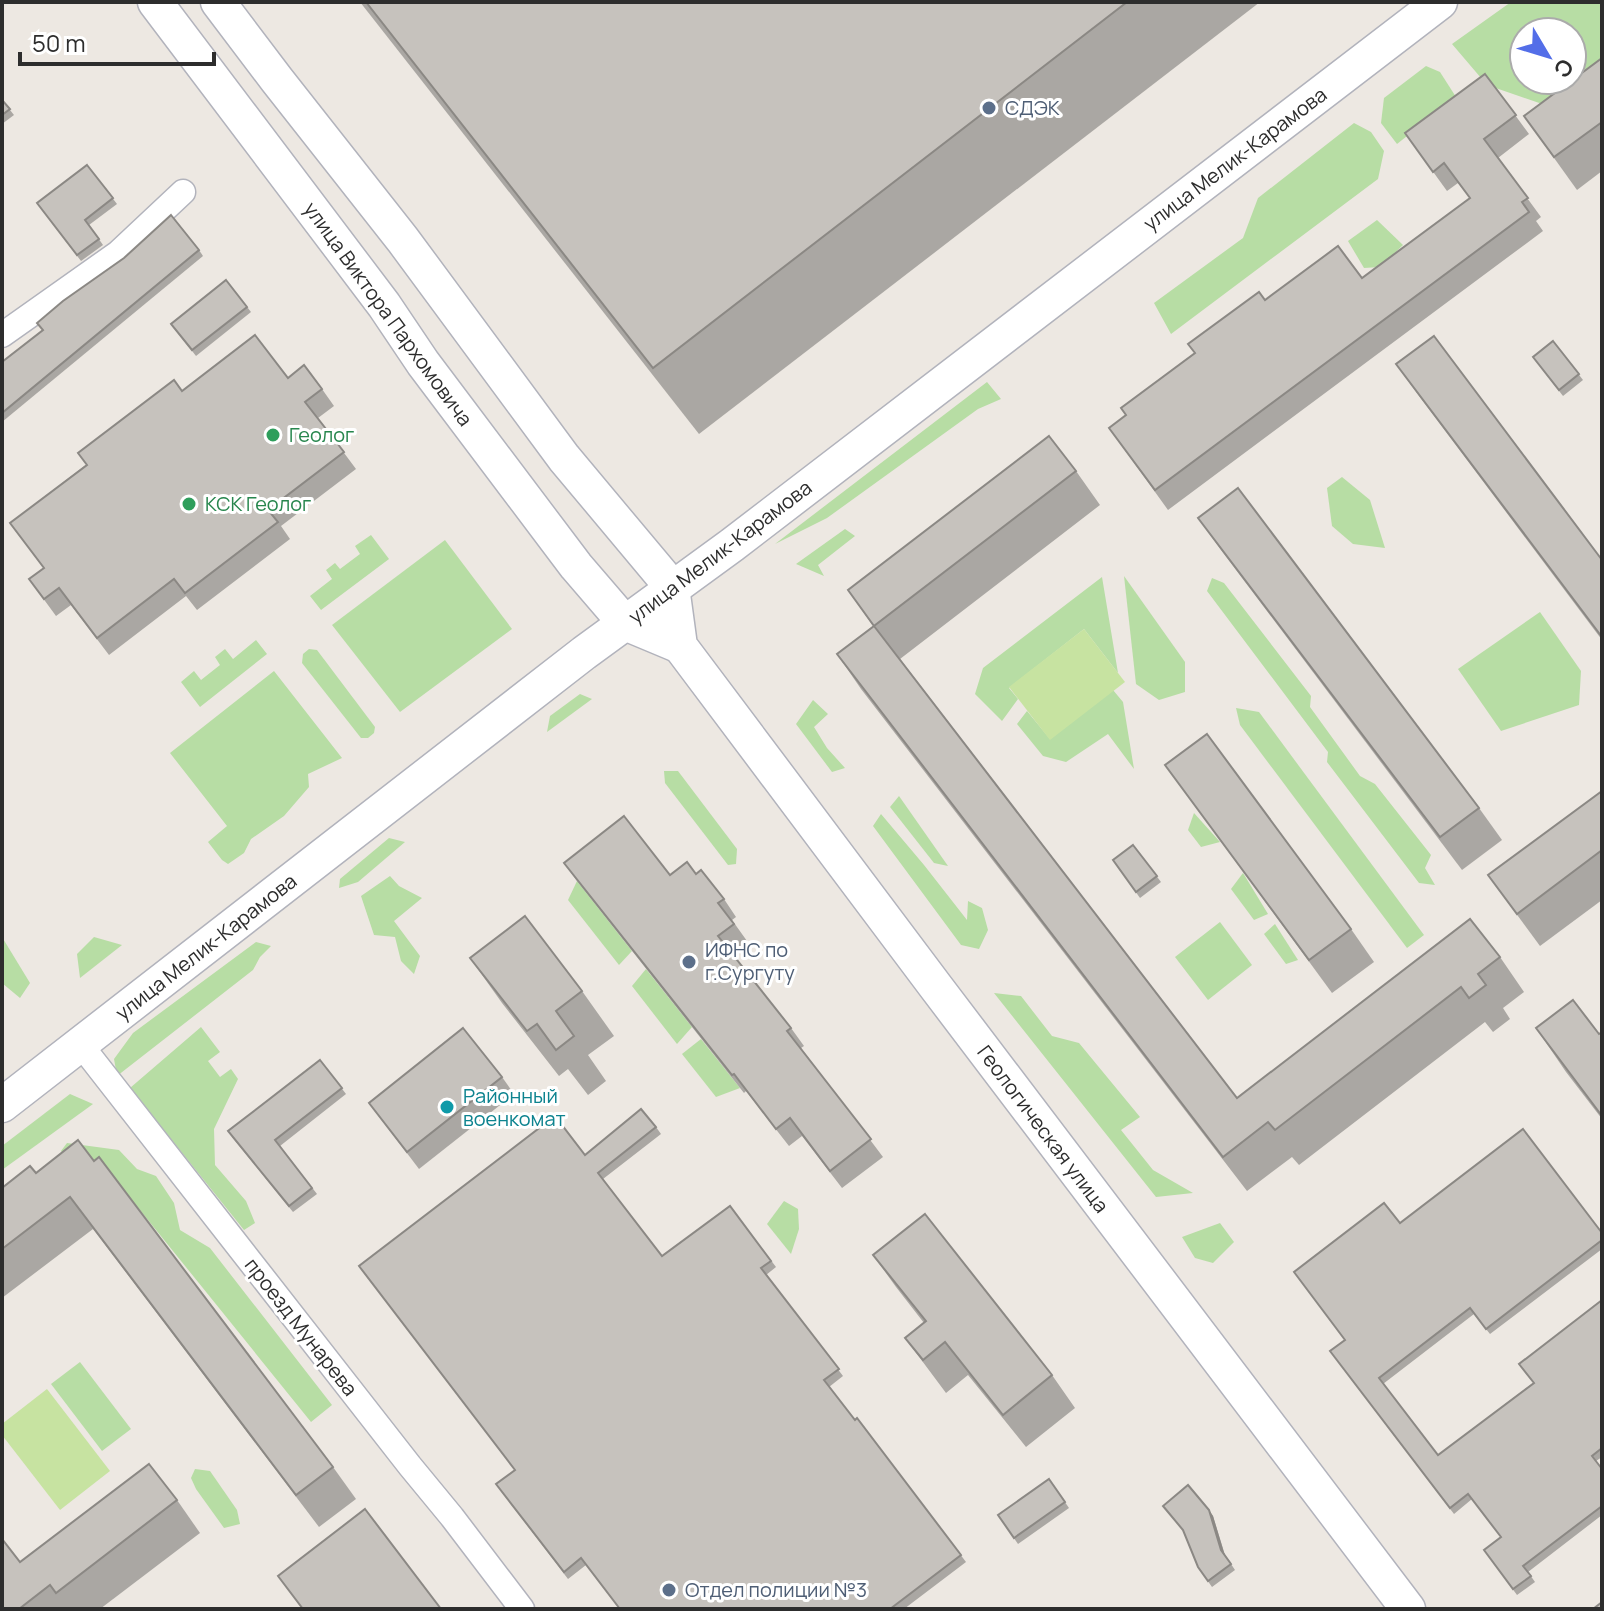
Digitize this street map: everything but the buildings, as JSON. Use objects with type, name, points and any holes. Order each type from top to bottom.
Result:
[{"type":"main road","name":"улица Виктора Пархомовича","points":[[155,2],[576,566],[625,623]]},
{"type":"main road","points":[[218,2],[403,240],[564,458],[672,587]]},
{"type":"main road","name":"улица Мелик-Карамова","points":[[2,1105],[625,623],[732,545],[1440,2]]},
{"type":"main road","name":"Геологическая улица","points":[[672,587],[680,646],[1408,1609]]},
{"type":"main road","points":[[625,623],[680,646]]},
{"type":"street","points":[[2,335],[118,253],[183,192]]},
{"type":"street","name":"проезд Мунарева","points":[[81,1045],[522,1609]]},
{"type":"green space","points":[[1511,2],[1602,2],[1602,66],[1588,76],[1588,16],[1508,16],[1508,92],[1487,85],[1452,44]]},
{"type":"green space","points":[[1426,66],[1440,72],[1456,97],[1397,144],[1381,123],[1384,98]]},
{"type":"green space","points":[[1519,96],[1562,96],[1548,106]]},
{"type":"green space","points":[[1354,123],[1371,132],[1384,151],[1378,179],[1171,334],[1154,303],[1243,238],[1258,198]]},
{"type":"green space","points":[[1377,220],[1403,245],[1380,267],[1364,268],[1348,241]]},
{"type":"green space","points":[[987,382],[1001,399],[978,409],[827,518],[775,544]]},
{"type":"green space","points":[[1342,477],[1370,500],[1385,548],[1353,544],[1332,526],[1327,488]]},
{"type":"green space","points":[[845,529],[855,536],[818,565],[824,576],[796,564]]},
{"type":"green space","points":[[371,535],[389,559],[321,610],[310,596],[332,579],[326,570],[335,563],[340,569],[360,554],[355,546]]},
{"type":"green space","points":[[445,540],[512,629],[400,712],[332,625]]},
{"type":"green space","points":[[1124,576],[1185,662],[1185,692],[1159,700],[1136,684]]},
{"type":"green space","points":[[1102,577],[1118,673],[1084,629],[1009,688],[1018,699],[1002,721],[975,694],[983,668]]},
{"type":"green space","points":[[1212,578],[1224,583],[1311,696],[1310,707],[1360,776],[1375,784],[1431,855],[1425,868],[1435,885],[1419,883],[1327,762],[1328,752],[1207,591]]},
{"type":"green space","points":[[1540,612],[1581,671],[1579,705],[1501,731],[1458,669]]},
{"type":"green space","points":[[1084,629],[1125,682],[1050,740],[1009,687]]},
{"type":"green space","points":[[256,640],[267,654],[200,707],[181,682],[194,671],[201,680],[220,665],[215,657],[225,649],[233,659]]},
{"type":"green space","points":[[309,649],[317,650],[375,727],[368,738],[361,738],[302,663],[303,654]]},
{"type":"green space","points":[[274,671],[342,758],[308,774],[309,787],[284,816],[251,839],[244,853],[228,864],[208,842],[227,826],[170,753]]},
{"type":"green space","points":[[1113,690],[1123,702],[1134,769],[1108,734],[1066,762],[1043,756],[1017,724],[1027,711],[1050,739]]},
{"type":"green space","points":[[580,694],[592,699],[547,732],[550,716]]},
{"type":"green space","points":[[813,700],[828,714],[814,727],[845,768],[832,772],[796,724]]},
{"type":"green space","points":[[1236,708],[1259,712],[1424,935],[1407,948],[1240,725]]},
{"type":"green space","points":[[664,771],[678,771],[737,849],[736,864],[728,865],[665,783]]},
{"type":"green space","points":[[899,796],[948,866],[934,863],[890,807]]},
{"type":"green space","points":[[1194,813],[1220,842],[1201,847],[1188,830]]},
{"type":"green space","points":[[881,814],[967,920],[968,901],[982,908],[988,930],[979,949],[961,945],[873,826]]},
{"type":"green space","points":[[389,838],[405,842],[358,882],[339,888],[340,879]]},
{"type":"green space","points":[[1243,873],[1268,914],[1254,920],[1231,889]]},
{"type":"green space","points":[[390,876],[399,886],[422,898],[394,921],[420,956],[414,974],[401,961],[395,937],[374,935],[361,896]]},
{"type":"green space","points":[[577,881],[632,951],[619,965],[568,900]]},
{"type":"green space","points":[[1220,922],[1252,965],[1208,1000],[1175,957]]},
{"type":"green space","points":[[1275,924],[1298,960],[1286,964],[1264,934]]},
{"type":"green space","points":[[2,937],[30,983],[20,998],[2,983]]},
{"type":"green space","points":[[94,937],[122,945],[80,978],[77,954]]},
{"type":"green space","points":[[256,942],[271,946],[253,970],[117,1076],[114,1059],[133,1033]]},
{"type":"green space","points":[[646,969],[692,1027],[677,1044],[632,986]]},
{"type":"green space","points":[[994,993],[1021,996],[1052,1036],[1079,1043],[1140,1117],[1121,1130],[1153,1170],[1193,1193],[1156,1197]]},
{"type":"green space","points":[[201,1027],[220,1052],[208,1061],[220,1077],[231,1069],[238,1079],[214,1129],[215,1165],[246,1201],[255,1223],[244,1230],[130,1088]]},
{"type":"green space","points":[[701,1039],[740,1088],[716,1097],[682,1054]]},
{"type":"green space","points":[[70,1094],[93,1104],[2,1170],[2,1146]]},
{"type":"green space","points":[[67,1143],[119,1150],[137,1169],[156,1176],[174,1203],[180,1230],[210,1248],[332,1405],[311,1422],[106,1168],[69,1160],[61,1151]]},
{"type":"green space","points":[[784,1201],[798,1209],[799,1229],[791,1254],[767,1224]]},
{"type":"green space","points":[[1220,1223],[1234,1242],[1213,1263],[1195,1258],[1182,1237]]},
{"type":"green space","points":[[80,1362],[131,1429],[102,1451],[51,1384]]},
{"type":"green space","points":[[47,1389],[110,1471],[60,1510],[2,1435],[2,1424]]},
{"type":"green space","points":[[195,1469],[210,1471],[237,1510],[240,1524],[224,1528],[196,1489],[191,1478]]},
{"type":"place","name":"СДЭК","points":[[989,108]]},
{"type":"place","name":"Геолог","points":[[273,435]]},
{"type":"place","name":"КСК Геолог","points":[[189,504]]},
{"type":"place","name":"ИФНС по г.Сургуту","points":[[689,962]]},
{"type":"place","name":"Районный военкомат","points":[[447,1107]]},
{"type":"place","name":"Отдел полиции №3","points":[[669,1590]]}]
